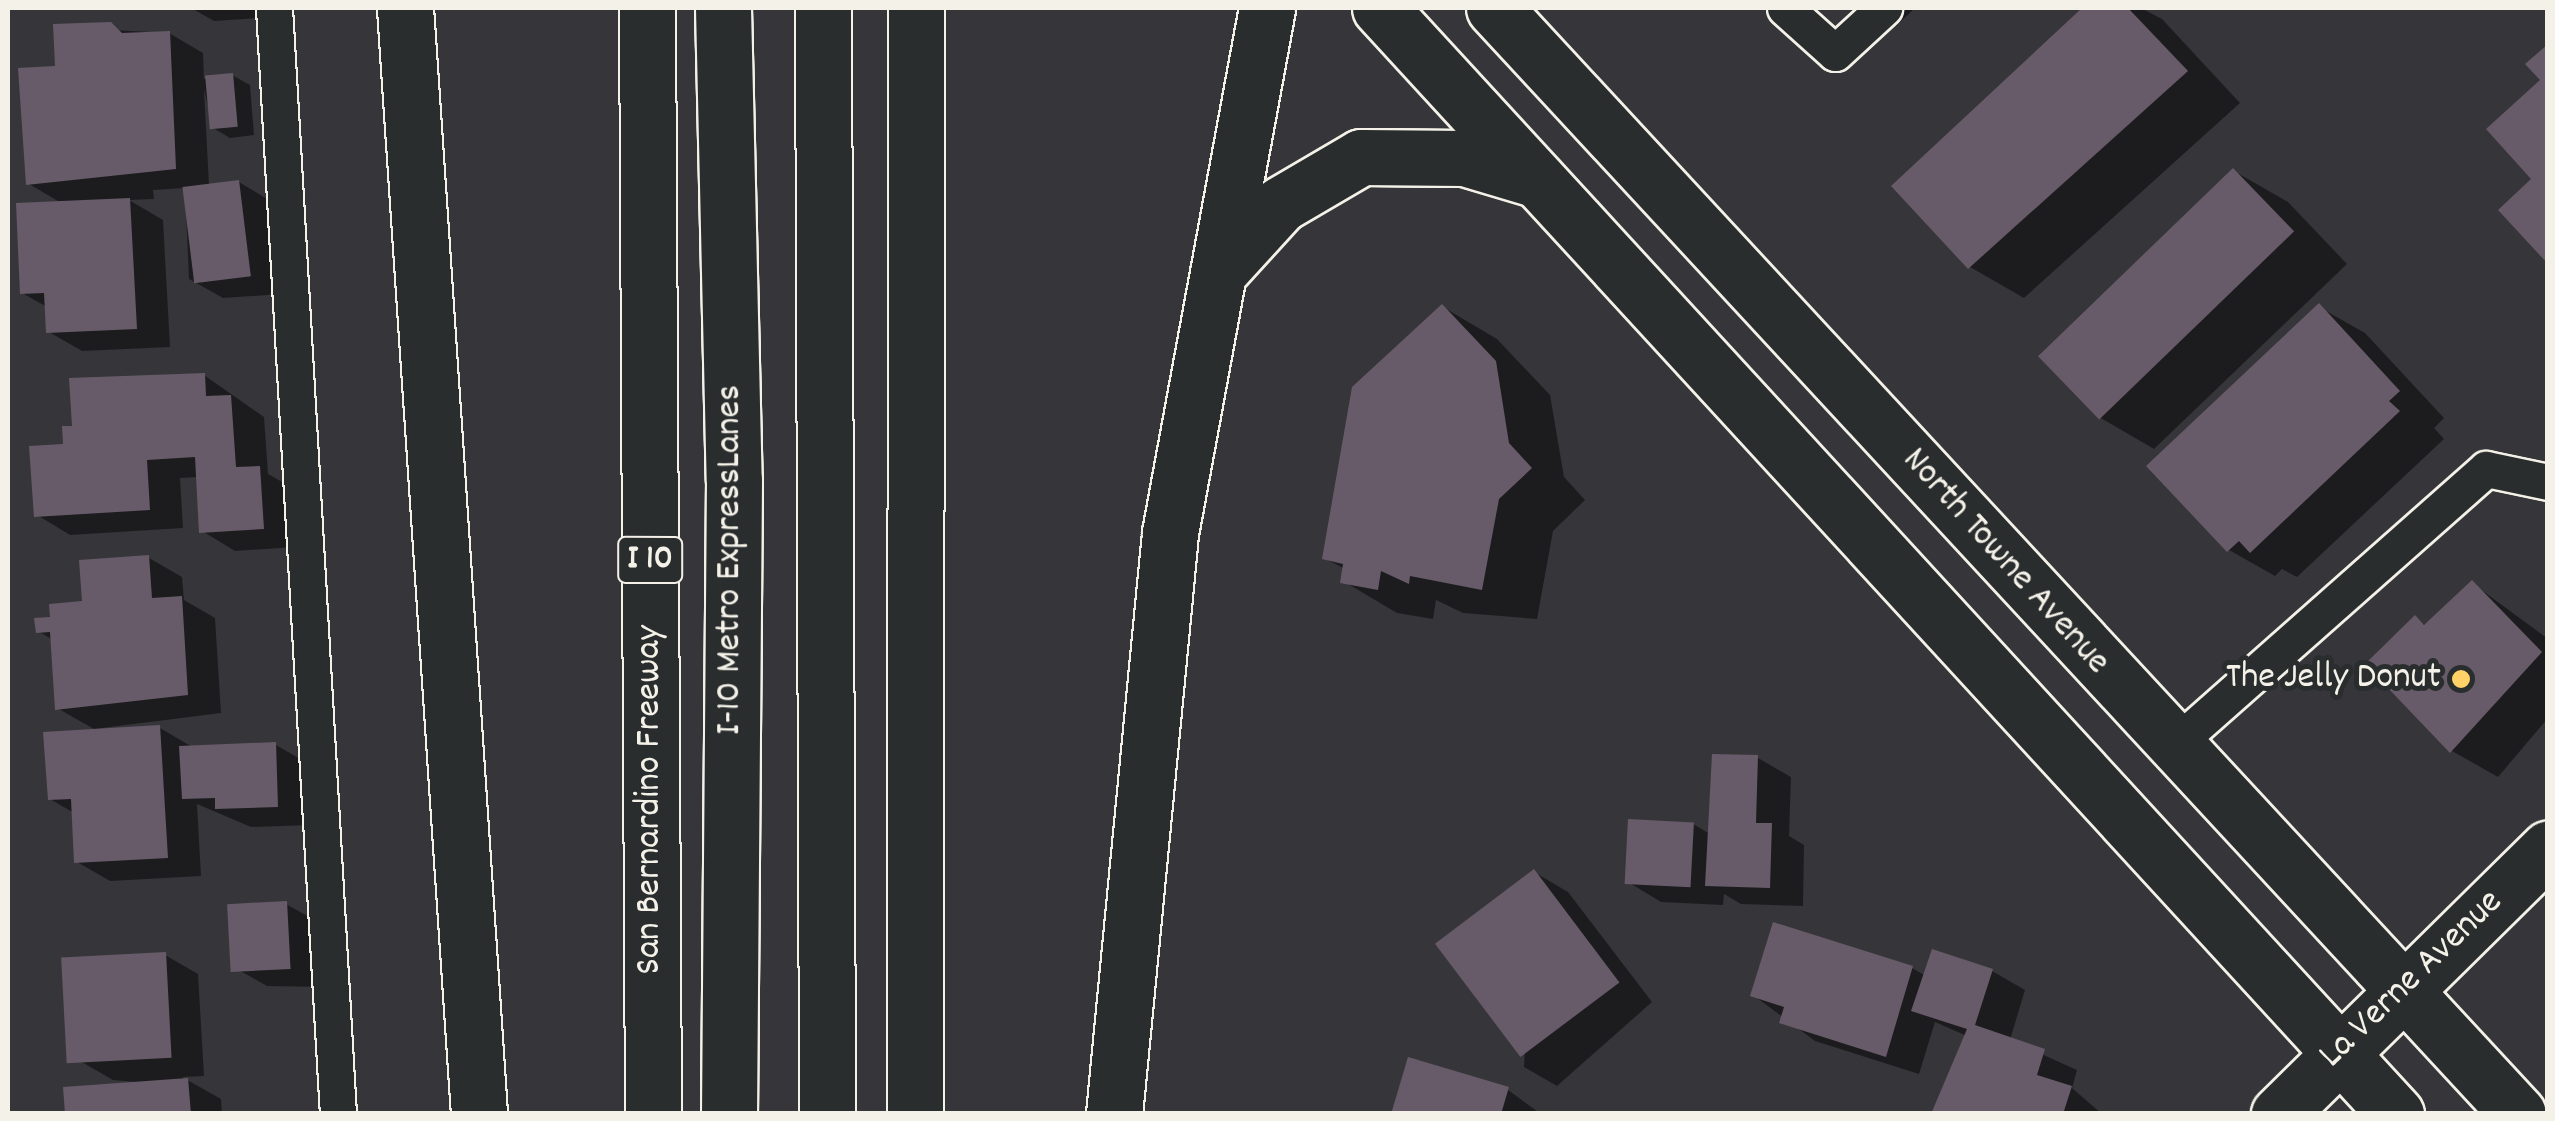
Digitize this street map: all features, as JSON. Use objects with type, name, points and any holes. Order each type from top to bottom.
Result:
[{"type":"main road","points":[[405,8],[479,1114]]},
{"type":"main road","name":"San Bernardino Freeway","points":[[648,8],[653,1114]]},
{"type":"main road","name":"I-10 Metro ExpressLanes","points":[[723,8],[734,480],[729,1114]]},
{"type":"main road","points":[[823,8],[827,1114]]},
{"type":"main road","points":[[915,1114],[916,8]]},
{"type":"main road","points":[[1114,1114],[1170,532],[1267,8]]},
{"type":"main road","points":[[1380,8],[2396,1114]]},
{"type":"main road","name":"North Towne Avenue","points":[[1494,8],[2398,990],[2518,1114]]},
{"type":"main road","points":[[1218,273],[1281,204],[1361,157],[1464,158],[1538,180]]},
{"type":"main road","name":"La Verne Avenue","points":[[2279,1114],[2398,990],[2548,849]]},
{"type":"lane","points":[[274,8],[338,1114]]},
{"type":"lane","points":[[1785,8],[1835,52],[1884,8]]},
{"type":"lane","points":[[2173,746],[2486,469],[2548,482]]},
{"type":"building","points":[[2082,8],[2128,8],[2188,71],[1968,269],[1891,186]]},
{"type":"building","points":[[111,22],[122,33],[170,31],[176,169],[26,185],[18,68],[55,66],[53,24]]},
{"type":"building","points":[[2548,44],[2548,264],[2498,210],[2531,179],[2486,129],[2540,80],[2525,64]]},
{"type":"building","points":[[233,73],[238,127],[210,129],[205,75]]},
{"type":"building","points":[[2233,168],[2294,231],[2099,420],[2038,356]]},
{"type":"building","points":[[239,180],[251,276],[194,283],[182,187]]},
{"type":"building","points":[[130,198],[137,329],[46,333],[44,293],[20,294],[16,203]]},
{"type":"building","points":[[2319,303],[2400,391],[2389,401],[2400,411],[2250,553],[2239,541],[2227,552],[2146,466]]},
{"type":"building","points":[[1442,304],[1496,361],[1509,443],[1532,468],[1499,499],[1482,590],[1410,576],[1409,584],[1381,571],[1378,590],[1340,583],[1343,564],[1322,559],[1352,387]]},
{"type":"building","points":[[205,373],[206,396],[231,395],[236,467],[260,466],[264,529],[199,533],[195,457],[147,460],[150,510],[34,517],[29,446],[63,444],[62,426],[72,426],[69,378]]},
{"type":"building","points":[[149,555],[152,598],[182,596],[188,695],[55,710],[50,632],[36,633],[34,618],[50,617],[49,604],[82,601],[79,560]]},
{"type":"building","points":[[2472,580],[2542,652],[2450,753],[2365,664],[2415,615],[2424,625]]},
{"type":"building","points":[[160,725],[168,858],[74,863],[71,799],[48,800],[43,732]]},
{"type":"building","points":[[276,742],[278,807],[215,809],[215,798],[182,799],[179,746]]},
{"type":"building","points":[[1712,754],[1758,755],[1756,823],[1772,823],[1770,888],[1705,886]]},
{"type":"building","points":[[1628,819],[1694,822],[1691,887],[1625,884]]},
{"type":"building","points":[[1534,869],[1619,982],[1520,1057],[1435,944]]},
{"type":"building","points":[[287,901],[291,969],[231,972],[227,904]]},
{"type":"building","points":[[1773,922],[1913,966],[1886,1057],[1779,1023],[1784,1007],[1750,996]]},
{"type":"building","points":[[1932,949],[1993,969],[1975,1025],[2045,1049],[2037,1075],[2072,1086],[2063,1114],[1931,1114],[1967,1029],[1911,1011]]},
{"type":"building","points":[[166,952],[172,1058],[67,1063],[61,957]]},
{"type":"building","points":[[1408,1057],[1509,1087],[1501,1114],[1391,1114]]},
{"type":"building","points":[[188,1078],[191,1114],[65,1114],[63,1087]]},
{"type":"place","name":"The Jelly Donut","points":[[2461,679]]}]
